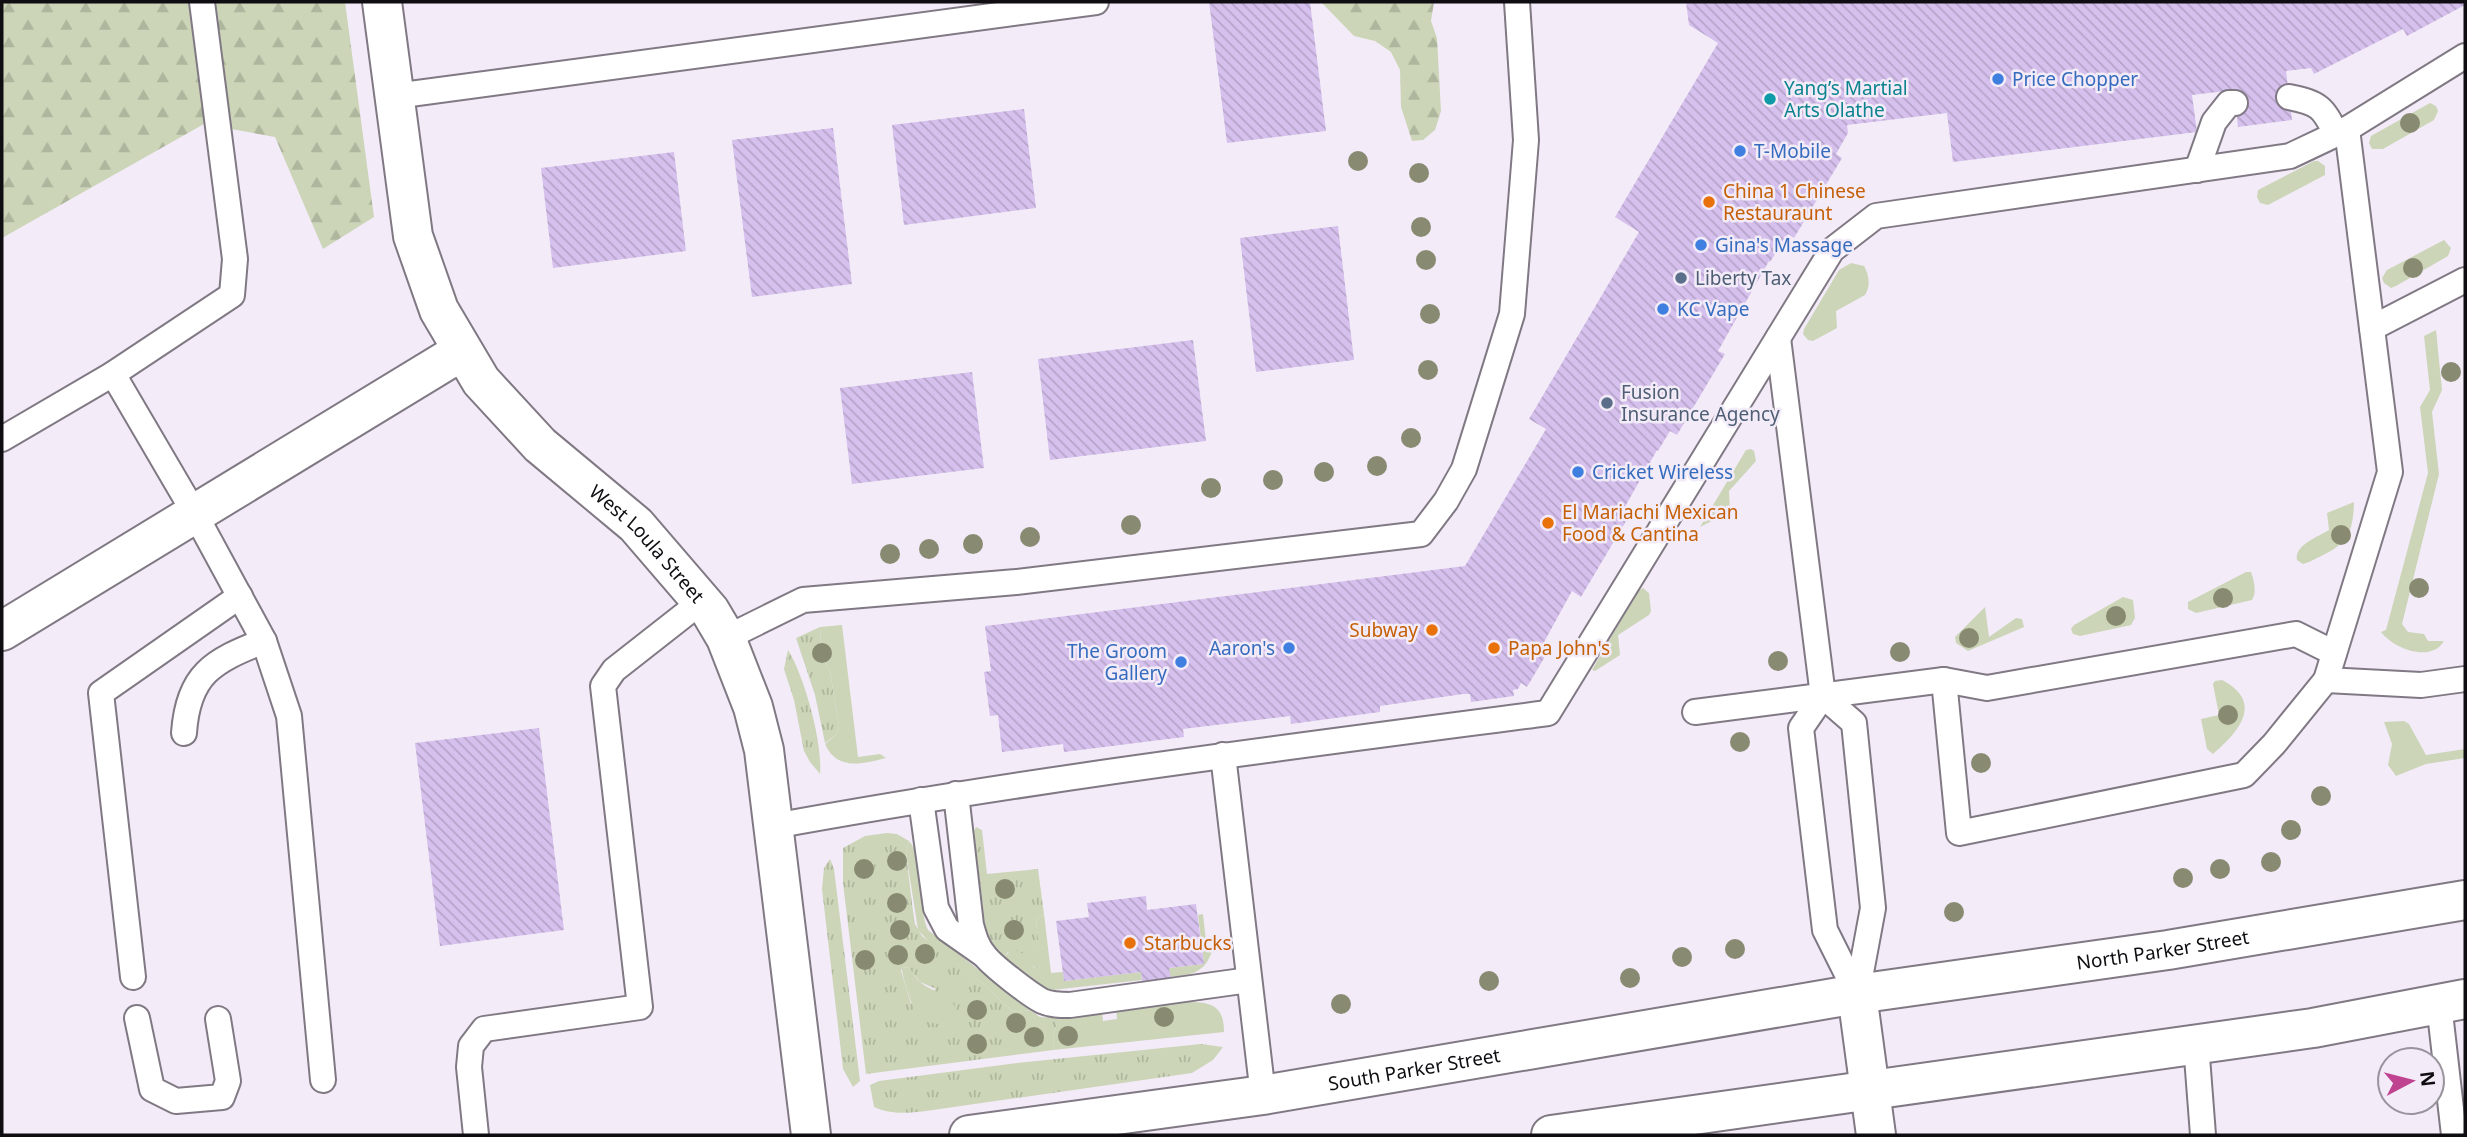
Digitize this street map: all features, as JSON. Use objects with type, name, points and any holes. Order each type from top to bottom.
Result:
[{"type":"main road","name":"West Loula Street","points":[[382,2],[413,236],[439,310],[481,381],[540,445],[636,525],[702,601],[726,638],[753,707],[764,750],[811,1135]]},
{"type":"main road","points":[[2,631],[462,351]]},
{"type":"main road","name":"North Parker Street","points":[[1857,994],[2168,950],[2465,900]]},
{"type":"main road","points":[[1857,994],[1876,1135]]},
{"type":"main road","name":"South Parker Street","points":[[969,1135],[1263,1095],[1857,994]]},
{"type":"main road","points":[[1551,1135],[2313,1028],[2452,1002]]},
{"type":"lane","points":[[2,439],[113,374],[233,295],[235,259],[202,2]]},
{"type":"lane","points":[[395,96],[1096,2]]},
{"type":"lane","points":[[726,638],[803,600],[1016,582],[1420,534],[1446,501],[1464,469],[1512,314],[1526,140],[1517,2]]},
{"type":"lane","points":[[774,826],[956,794],[1223,755],[1548,713],[1832,250],[1876,216],[2290,156],[2342,132],[2465,56]]},
{"type":"lane","points":[[1944,680],[1959,833],[2244,775],[2274,744],[2326,680],[2390,472],[2372,328],[2342,132],[2325,110],[2310,101],[2289,97]]},
{"type":"lane","points":[[2197,170],[2214,122],[2229,103],[2235,103]]},
{"type":"lane","points":[[2372,328],[2465,279]]},
{"type":"lane","points":[[1778,338],[1823,696],[1801,728],[1825,930],[1857,994]]},
{"type":"lane","points":[[113,374],[195,514],[264,642],[289,716],[323,1080]]},
{"type":"lane","points":[[133,977],[102,693],[240,596]]},
{"type":"lane","points":[[476,1135],[469,1068],[471,1046],[484,1029],[640,1007],[603,686],[614,670],[702,601]]},
{"type":"lane","points":[[1695,712],[1944,680],[1987,688],[2295,634],[2334,653]]},
{"type":"lane","points":[[184,733],[186,709],[194,685],[229,655],[264,642]]},
{"type":"lane","points":[[2326,680],[2421,685],[2465,679]]},
{"type":"lane","points":[[1823,696],[1854,723],[1873,908],[1857,994]]},
{"type":"lane","points":[[1223,755],[1263,1095]]},
{"type":"lane","points":[[956,794],[971,926],[984,955]]},
{"type":"lane","points":[[920,800],[936,908],[947,929],[1041,1001],[1054,1005],[1250,980]]},
{"type":"lane","points":[[2452,1002],[2454,1135]]},
{"type":"lane","points":[[137,1018],[152,1089],[176,1101],[222,1097],[228,1081],[218,1019]]},
{"type":"lane","points":[[2196,1044],[2203,1135]]},
{"type":"green space","points":[[2,2],[345,2],[374,217],[323,249],[275,137],[204,124],[2,238]]},
{"type":"green space","points":[[1321,2],[1434,2],[1431,21],[1437,38],[1441,111],[1435,130],[1423,140],[1412,141],[1401,107],[1400,70],[1391,52],[1375,41],[1354,36]]},
{"type":"green space","points":[[2430,103],[2436,106],[2438,111],[2434,120],[2383,149],[2372,149],[2369,143],[2371,136]]},
{"type":"green space","points":[[2314,161],[2325,166],[2325,175],[2268,205],[2260,203],[2258,190]]},
{"type":"green space","points":[[2444,240],[2451,248],[2448,256],[2396,286],[2391,288],[2384,283],[2382,278],[2387,270]]},
{"type":"green space","points":[[1851,263],[1866,269],[1869,284],[1867,292],[1836,311],[1837,328],[1813,341],[1808,340],[1803,334],[1804,329],[1839,270]]},
{"type":"green space","points":[[2436,330],[2442,390],[2432,412],[2439,474],[2402,624],[2408,632],[2424,634],[2428,641],[2444,641],[2438,648],[2422,652],[2394,644],[2381,632],[2386,630],[2428,473],[2420,407],[2430,390],[2424,336]]},
{"type":"green space","points":[[1751,449],[1756,461],[1729,491],[1730,512],[1700,527],[1746,450]]},
{"type":"green space","points":[[2354,502],[2351,526],[2344,541],[2330,552],[2309,562],[2303,564],[2297,560],[2299,550],[2303,546],[2329,530],[2327,513]]},
{"type":"green space","points":[[2246,572],[2251,572],[2254,583],[2252,600],[2196,613],[2188,609],[2188,602]]},
{"type":"green space","points":[[1643,588],[1649,593],[1649,615],[1618,635],[1620,655],[1595,671],[1592,670],[1638,591]]},
{"type":"green space","points":[[2123,597],[2133,600],[2135,618],[2131,625],[2080,636],[2073,634],[2071,629],[2074,625]]},
{"type":"green space","points":[[1985,607],[1989,637],[2016,618],[2022,619],[2024,627],[1968,651],[1956,643],[1955,637]]},
{"type":"green space","points":[[842,625],[858,757],[880,754],[886,758],[859,763],[843,762],[830,753],[825,744],[836,735],[839,726],[830,671],[821,653],[820,627]]},
{"type":"green space","points":[[820,627],[821,653],[830,671],[839,726],[836,735],[825,743],[815,695],[796,638]]},
{"type":"green space","points":[[788,650],[811,710],[819,745],[820,774],[804,751],[794,700],[784,669]]},
{"type":"green space","points":[[2222,680],[2235,689],[2245,707],[2239,726],[2213,754],[2207,749],[2201,719],[2219,715],[2213,684]]},
{"type":"green space","points":[[2404,721],[2409,724],[2426,755],[2465,749],[2465,758],[2426,764],[2396,776],[2388,765],[2392,744],[2384,722]]},
{"type":"green space","points":[[976,827],[982,830],[987,874],[1038,869],[1044,914],[1038,917],[1036,922],[1041,960],[1041,966],[1037,969],[1008,952],[1004,957],[990,942],[985,927],[974,831]]},
{"type":"green space","points":[[897,834],[909,841],[906,853],[912,904],[915,924],[922,936],[980,981],[1011,1010],[1030,1010],[1040,1017],[1059,1018],[1054,1032],[1053,1050],[866,1074],[843,883],[843,848],[865,836]],"holes":[[[908,967],[920,982],[936,989],[911,1004],[902,968]]]},
{"type":"green space","points":[[909,841],[918,859],[928,930],[1030,1010],[1011,1010],[980,981],[932,945],[918,930],[906,853]]},
{"type":"green space","points":[[830,859],[834,869],[860,1081],[853,1087],[843,1069],[822,889],[824,868]]},
{"type":"green space","points":[[1044,914],[1051,973],[1063,972],[1064,981],[1141,972],[1142,980],[1052,990],[1044,987],[1004,957],[1011,950],[1016,950],[1024,955],[1033,967],[1037,969],[1041,966],[1036,922],[1038,917]]},
{"type":"green space","points":[[1203,914],[1207,951],[1212,951],[1209,958],[1205,964],[1196,972],[1170,977],[1169,968],[1204,964],[1198,915]]},
{"type":"green space","points":[[908,967],[924,985],[951,1001],[957,1013],[954,1018],[939,1024],[918,1016],[902,972],[902,968]]},
{"type":"green space","points":[[1186,1002],[1214,1007],[1222,1016],[1224,1032],[1053,1050],[1054,1032],[1059,1018],[1102,1012],[1103,1021],[1117,1019],[1116,1010]]},
{"type":"green space","points":[[1201,1044],[1223,1047],[1213,1060],[1192,1073],[926,1111],[906,1113],[880,1110],[874,1107],[870,1085],[879,1081],[1017,1063]]},
{"type":"building","points":[[1209,2],[1310,2],[1326,131],[1227,143]]},
{"type":"building","points":[[1686,2],[2465,2],[2465,5],[2407,36],[2403,29],[2314,74],[2311,68],[2286,71],[2292,120],[2238,127],[2234,90],[2192,95],[2197,132],[1953,162],[1947,113],[1847,125],[1848,133],[1836,154],[1842,158],[1794,238],[1788,234],[1769,261],[1718,351],[1725,354],[1677,435],[1670,431],[1657,450],[1622,512],[1629,516],[1581,597],[1572,591],[1543,644],[1550,648],[1527,687],[1521,683],[1518,689],[1513,690],[1514,696],[1471,702],[1470,694],[1463,694],[1380,706],[1380,712],[1291,724],[1290,716],[1183,729],[1184,737],[1064,752],[1063,744],[1002,752],[998,715],[990,716],[984,672],[991,671],[985,626],[1465,566],[1546,429],[1529,419],[1639,232],[1615,217],[1718,43],[1689,25]]},
{"type":"building","points":[[1024,109],[1036,208],[904,225],[892,125]]},
{"type":"building","points":[[833,128],[852,284],[752,297],[732,140]]},
{"type":"building","points":[[674,152],[686,251],[553,268],[541,168]]},
{"type":"building","points":[[1338,226],[1354,360],[1256,372],[1240,238]]},
{"type":"building","points":[[1193,340],[1206,441],[1050,460],[1038,359]]},
{"type":"building","points":[[972,372],[984,468],[852,484],[840,388]]},
{"type":"building","points":[[539,728],[564,930],[440,946],[415,743]]},
{"type":"building","name":"Starbucks","points":[[1146,896],[1147,910],[1196,904],[1204,964],[1169,968],[1171,978],[1142,981],[1141,972],[1064,981],[1056,921],[1089,917],[1087,903]]},
{"type":"place","name":"Price Chopper","points":[[1998,79]]},
{"type":"place","name":"Yang’s Martial Arts Olathe","points":[[1770,99]]},
{"type":"place","name":"T-Mobile","points":[[1740,151]]},
{"type":"place","name":"China 1 Chinese Restauraunt","points":[[1709,202]]},
{"type":"place","name":"Gina's Massage","points":[[1701,245]]},
{"type":"place","name":"Liberty Tax","points":[[1681,278]]},
{"type":"place","name":"KC Vape","points":[[1663,309]]},
{"type":"place","name":"Fusion Insurance Agency","points":[[1607,403]]},
{"type":"place","name":"Cricket Wireless","points":[[1578,472]]},
{"type":"place","name":"El Mariachi Mexican Food & Cantina","points":[[1548,523]]},
{"type":"place","name":"Subway","points":[[1432,630]]},
{"type":"place","name":"Aaron's","points":[[1289,648]]},
{"type":"place","name":"Papa John's","points":[[1494,648]]},
{"type":"place","name":"The Groom Gallery","points":[[1181,662]]},
{"type":"place","name":"Starbucks","points":[[1130,943]]}]
